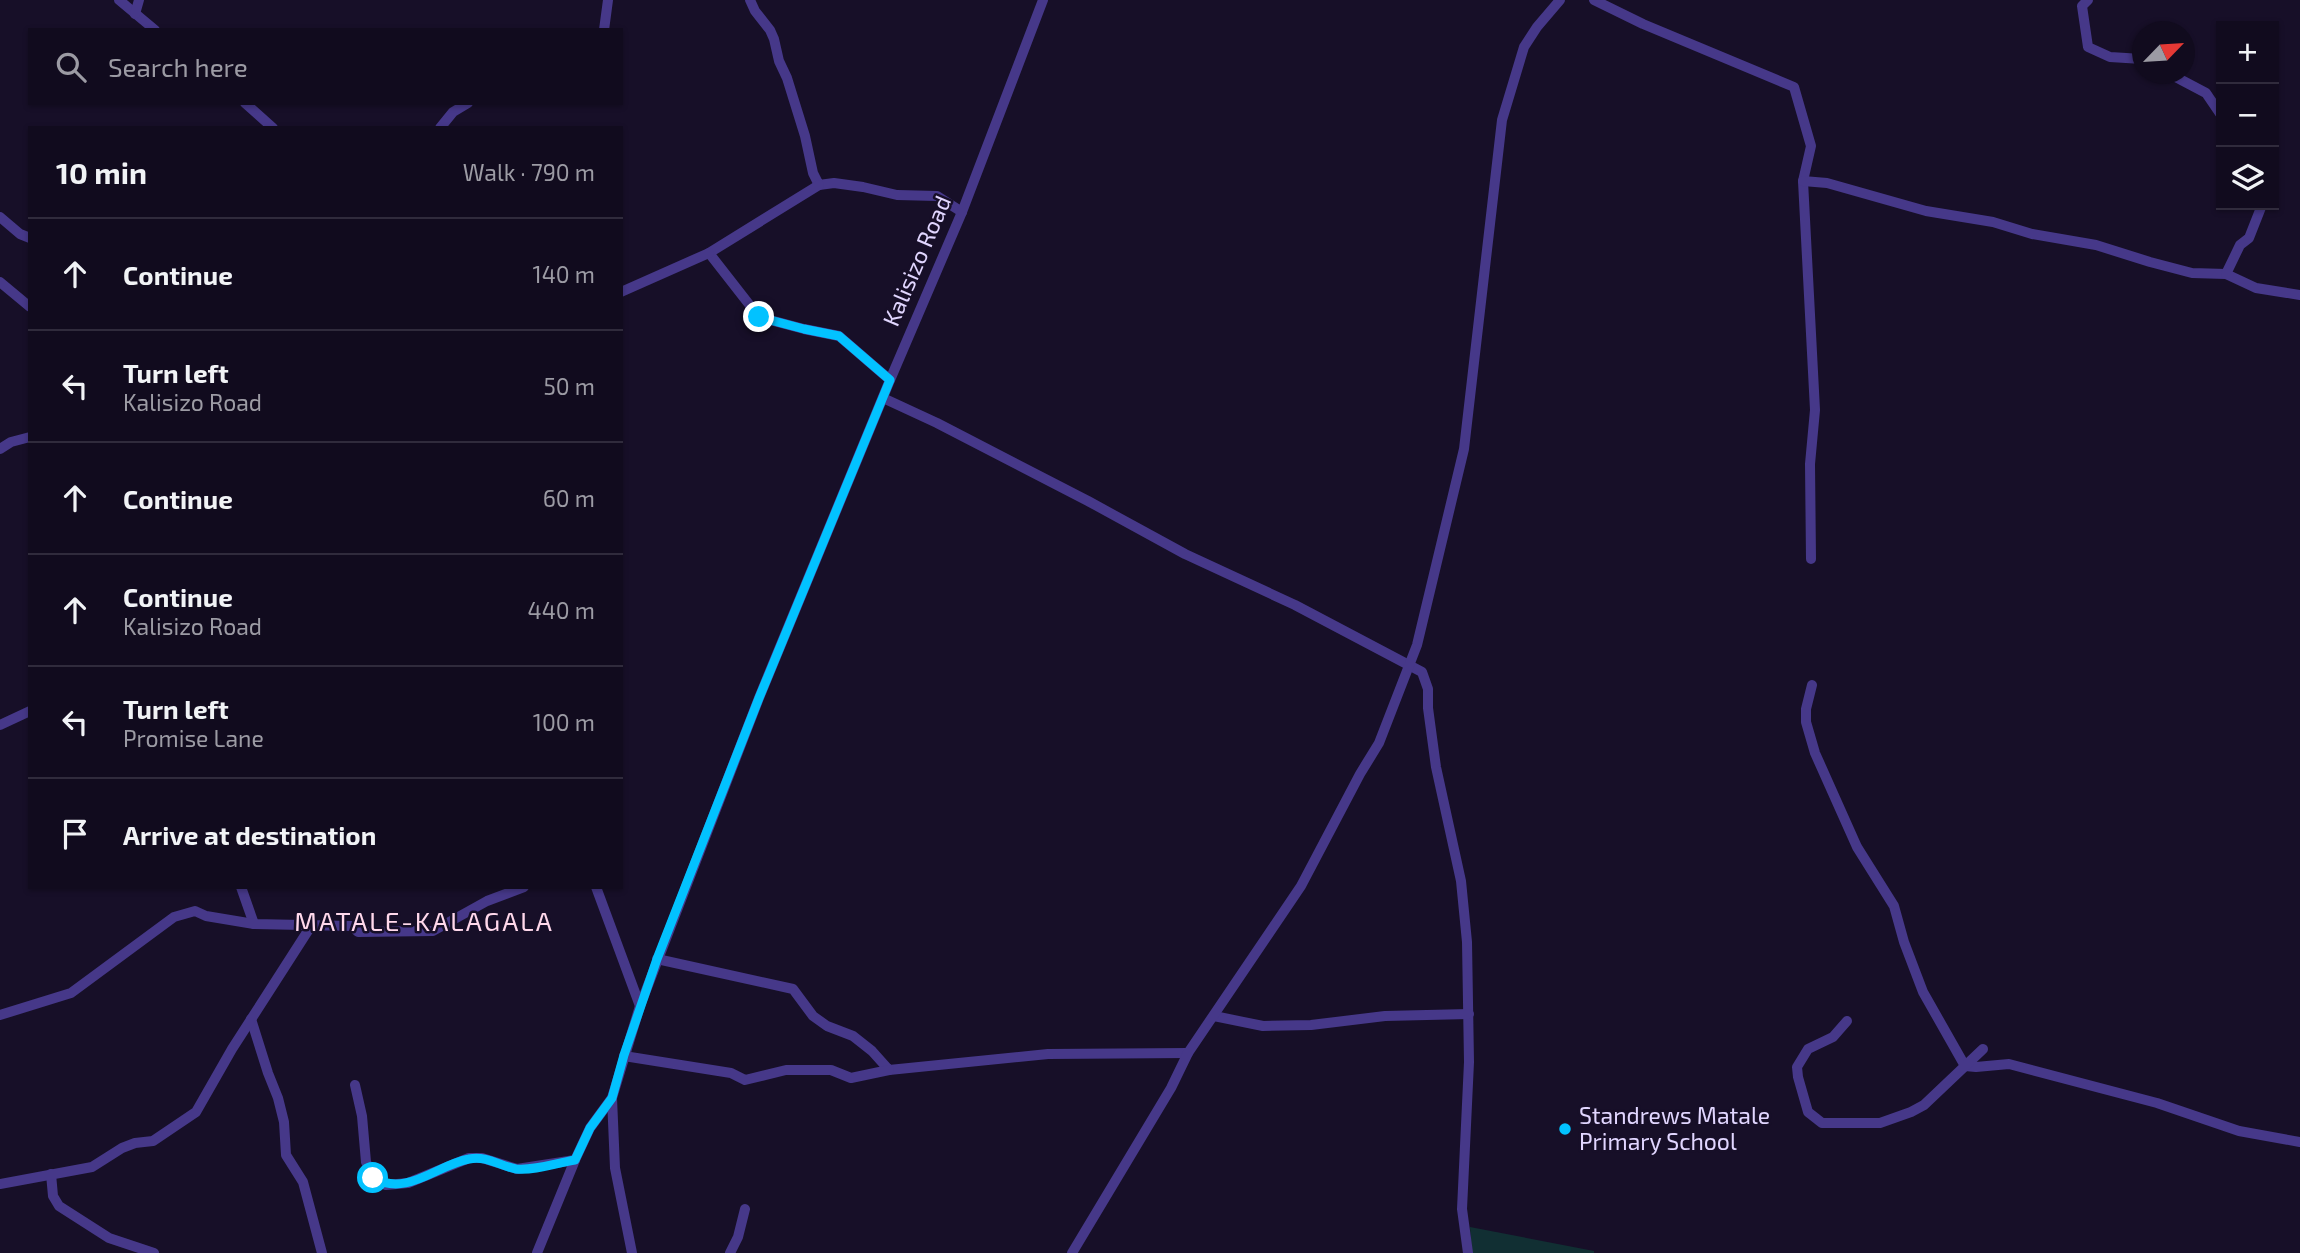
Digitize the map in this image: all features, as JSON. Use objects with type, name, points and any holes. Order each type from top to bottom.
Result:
[{"type":"street","points":[[119,0],[152,28]]},
{"type":"street","points":[[135,14],[139,0]]},
{"type":"street","points":[[604,28],[608,0]]},
{"type":"street","points":[[750,0],[754,11],[774,39],[805,136],[813,173],[819,185]]},
{"type":"street","name":"Kalisizo Road","points":[[612,1098],[657,959],[759,698],[962,212],[1043,0]]},
{"type":"street","points":[[1072,1253],[1171,1088],[1188,1054],[1301,886],[1379,743],[1409,666],[1417,645],[1464,449],[1502,120],[1524,47],[1560,0]]},
{"type":"street","points":[[1594,0],[1643,24],[1794,88],[1811,146],[1803,181],[1815,410],[1811,464],[1811,559]]},
{"type":"street","points":[[2088,0],[2082,6],[2088,47],[2110,57],[2132,59]]},
{"type":"street","points":[[2189,84],[2206,93],[2216,108]]},
{"type":"street","points":[[247,105],[271,126]]},
{"type":"street","points":[[442,126],[453,112],[465,105]]},
{"type":"street","points":[[1803,181],[1827,183],[1926,211],[1993,222],[2032,234],[2096,245],[2192,273],[2226,274],[2256,288],[2300,295]]},
{"type":"street","points":[[623,291],[709,253],[819,185],[834,183],[897,195],[937,196],[962,212]]},
{"type":"street","points":[[2226,274],[2240,245],[2249,237],[2260,210]]},
{"type":"street","points":[[0,217],[28,237]]},
{"type":"street","points":[[709,253],[759,317],[839,336],[890,380]]},
{"type":"street","points":[[0,282],[28,305]]},
{"type":"street","points":[[883,398],[1088,500],[1185,554],[1295,605],[1422,672],[1426,680],[1436,767],[1461,881],[1467,942],[1469,1062],[1462,1198],[1468,1253]]},
{"type":"street","points":[[0,449],[11,442],[28,438]]},
{"type":"street","points":[[1812,685],[1806,722],[1815,753],[1857,847],[1894,906],[1923,992],[1965,1066]]},
{"type":"street","points":[[0,726],[28,712]]},
{"type":"street","points":[[242,889],[254,923]]},
{"type":"street","points":[[0,1015],[71,993],[174,917],[186,912],[195,911],[206,916],[254,923],[352,926],[358,932],[433,931],[487,901],[519,889]]},
{"type":"street","points":[[597,889],[640,1006]]},
{"type":"street","points":[[0,1184],[92,1167],[122,1148],[153,1141],[196,1112],[251,1018],[311,926]]},
{"type":"street","points":[[657,959],[793,989],[813,1016],[827,1027],[853,1036],[872,1051],[889,1070]]},
{"type":"street","points":[[1214,1016],[1263,1026],[1311,1025],[1385,1016],[1469,1014]]},
{"type":"street","points":[[251,1018],[278,1098],[284,1122],[286,1154],[303,1182],[322,1253]]},
{"type":"street","points":[[1847,1021],[1833,1037],[1808,1049],[1797,1067],[1808,1112],[1822,1123],[1880,1123],[1898,1118],[1924,1105],[1983,1049]]},
{"type":"street","points":[[624,1055],[731,1073],[745,1080],[786,1070],[831,1070],[850,1079],[889,1070],[1048,1054],[1188,1054]]},
{"type":"street","points":[[1965,1066],[2008,1064],[2157,1103],[2239,1131],[2300,1142]]},
{"type":"street","points":[[355,1085],[362,1116],[366,1162],[373,1178],[386,1185],[408,1183],[469,1158],[482,1158],[517,1169],[575,1160]]},
{"type":"street","points":[[537,1253],[590,1128],[612,1098]]},
{"type":"street","points":[[612,1098],[615,1168],[632,1253]]},
{"type":"street","points":[[51,1174],[53,1195],[59,1206],[109,1238],[154,1253]]},
{"type":"street","points":[[731,1252],[745,1209]]},
{"type":"green space","points":[[1470,1227],[1594,1251],[1594,1253],[1472,1253]]},
{"type":"place","name":"Standrews Matale Primary School","points":[[1565,1129]]},
{"type":"district","name":"MATALE-KALAGALA","points":[[424,922]]},
{"type":"route","points":[[373,1178],[386,1185],[408,1183],[469,1158],[482,1158],[517,1169],[575,1160],[590,1128],[612,1098],[657,959],[759,698],[890,380],[839,336],[759,317]]}]
